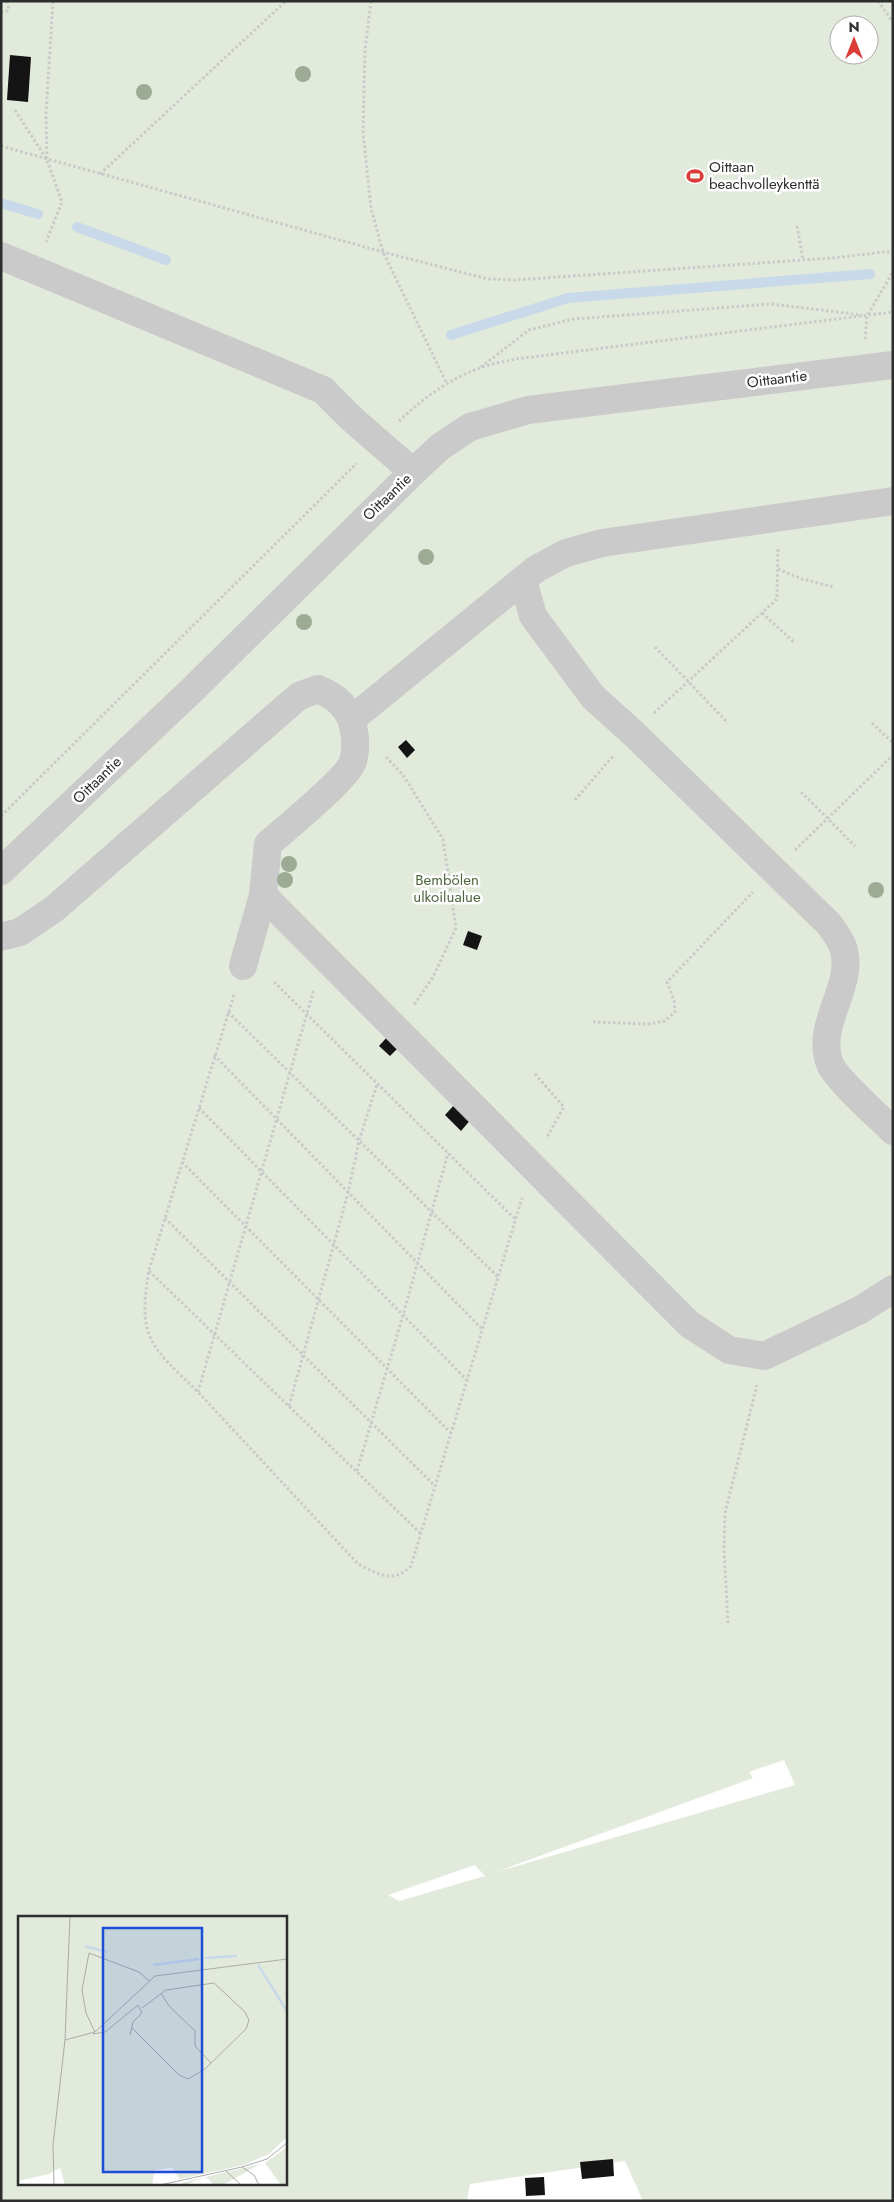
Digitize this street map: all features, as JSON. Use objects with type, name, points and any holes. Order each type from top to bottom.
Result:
[{"type":"street","points":[[1,256],[323,390],[352,419],[413,472]]},
{"type":"street","name":"Oittaantie","points":[[1,871],[191,691],[413,472],[440,448],[470,427],[528,410],[893,364]]},
{"type":"street","points":[[352,719],[536,568],[566,553],[602,543],[893,501]]},
{"type":"street","points":[[523,580],[533,616],[592,697],[633,733],[829,924],[843,947],[846,968],[826,1045],[830,1064],[842,1080],[893,1131]]},
{"type":"street","points":[[1,937],[20,932],[54,909],[299,696],[318,689],[335,696],[352,719],[356,739],[353,762],[336,783],[268,844],[263,896],[243,966]]},
{"type":"street","points":[[263,896],[532,1164],[689,1324],[729,1350],[764,1356],[860,1310],[893,1289]]},
{"type":"path","points":[[1,12],[6,12],[9,9],[7,1]]},
{"type":"path","points":[[47,160],[46,113],[53,1]]},
{"type":"path","points":[[99,174],[286,1]]},
{"type":"path","points":[[371,1],[365,50],[363,132],[371,208],[383,252],[447,384]]},
{"type":"path","points":[[878,1],[893,22]]},
{"type":"path","points":[[15,110],[47,160],[62,202],[35,270]]},
{"type":"path","points":[[1,146],[383,252],[488,279],[515,280],[804,260],[893,251]]},
{"type":"path","points":[[797,226],[804,260]]},
{"type":"path","points":[[862,369],[867,316],[893,272]]},
{"type":"path","points":[[478,369],[529,330],[573,319],[771,304],[867,316]]},
{"type":"path","points":[[1,816],[413,408],[447,384],[478,369],[515,359],[893,312]]},
{"type":"path","points":[[575,800],[633,733],[777,599],[779,517]]},
{"type":"path","points":[[778,569],[802,579],[834,587]]},
{"type":"path","points":[[762,613],[795,643]]},
{"type":"path","points":[[655,647],[728,722]]},
{"type":"path","points":[[872,723],[893,743]]},
{"type":"path","points":[[383,754],[403,776],[443,839],[456,928],[433,976],[398,1030]]},
{"type":"path","points":[[800,792],[855,846]]},
{"type":"path","points":[[198,1392],[278,1118],[289,1071],[325,957]]},
{"type":"path","points":[[243,966],[149,1270],[144,1311],[147,1334],[170,1364],[358,1564],[376,1572],[394,1577],[412,1566],[532,1164],[564,1107],[534,1074]]},
{"type":"path","points":[[274,982],[515,1219]]},
{"type":"path","points":[[593,1022],[648,1024],[665,1021],[675,1012],[674,1000],[667,982]]},
{"type":"path","points":[[228,1012],[498,1277]]},
{"type":"path","points":[[214,1055],[278,1118],[348,1193],[482,1329]]},
{"type":"path","points":[[289,1406],[302,1353],[348,1193],[359,1141],[377,1084]]},
{"type":"path","points":[[199,1108],[467,1380]]},
{"type":"path","points":[[357,1472],[388,1369],[448,1153]]},
{"type":"path","points":[[182,1162],[451,1433]]},
{"type":"path","points":[[165,1218],[435,1486]]},
{"type":"path","points":[[149,1270],[421,1534]]},
{"type":"path","points":[[728,1623],[724,1548],[725,1513],[764,1356]]},
{"type":"green space","name":"Bembölen ulkoilualue","points":[[1,1],[893,1],[893,2201],[643,2201],[625,2161],[470,2184],[467,2201],[1,2201]],"holes":[[[784,1760],[795,1785],[496,1872],[753,1778],[749,1772]],[[475,1865],[485,1876],[399,1901],[388,1895]]]},
{"type":"building","points":[[10,55],[31,57],[28,102],[7,100]]},
{"type":"building","points":[[406,740],[415,750],[407,758],[398,747]]},
{"type":"building","points":[[468,931],[482,936],[477,950],[463,945]]},
{"type":"building","points":[[388,1036],[399,1047],[390,1056],[379,1046]]},
{"type":"building","points":[[456,1103],[472,1118],[461,1131],[445,1115]]},
{"type":"building","points":[[613,2159],[614,2176],[582,2179],[580,2162]]},
{"type":"building","points":[[544,2177],[545,2195],[526,2196],[525,2178]]},
{"type":"waterway","points":[[1,203],[38,214]]},
{"type":"waterway","points":[[77,227],[166,260]]},
{"type":"waterway","points":[[451,335],[568,298],[870,274]]},
{"type":"place","name":"Oittaan beachvolleykenttä","points":[[695,176]]}]
